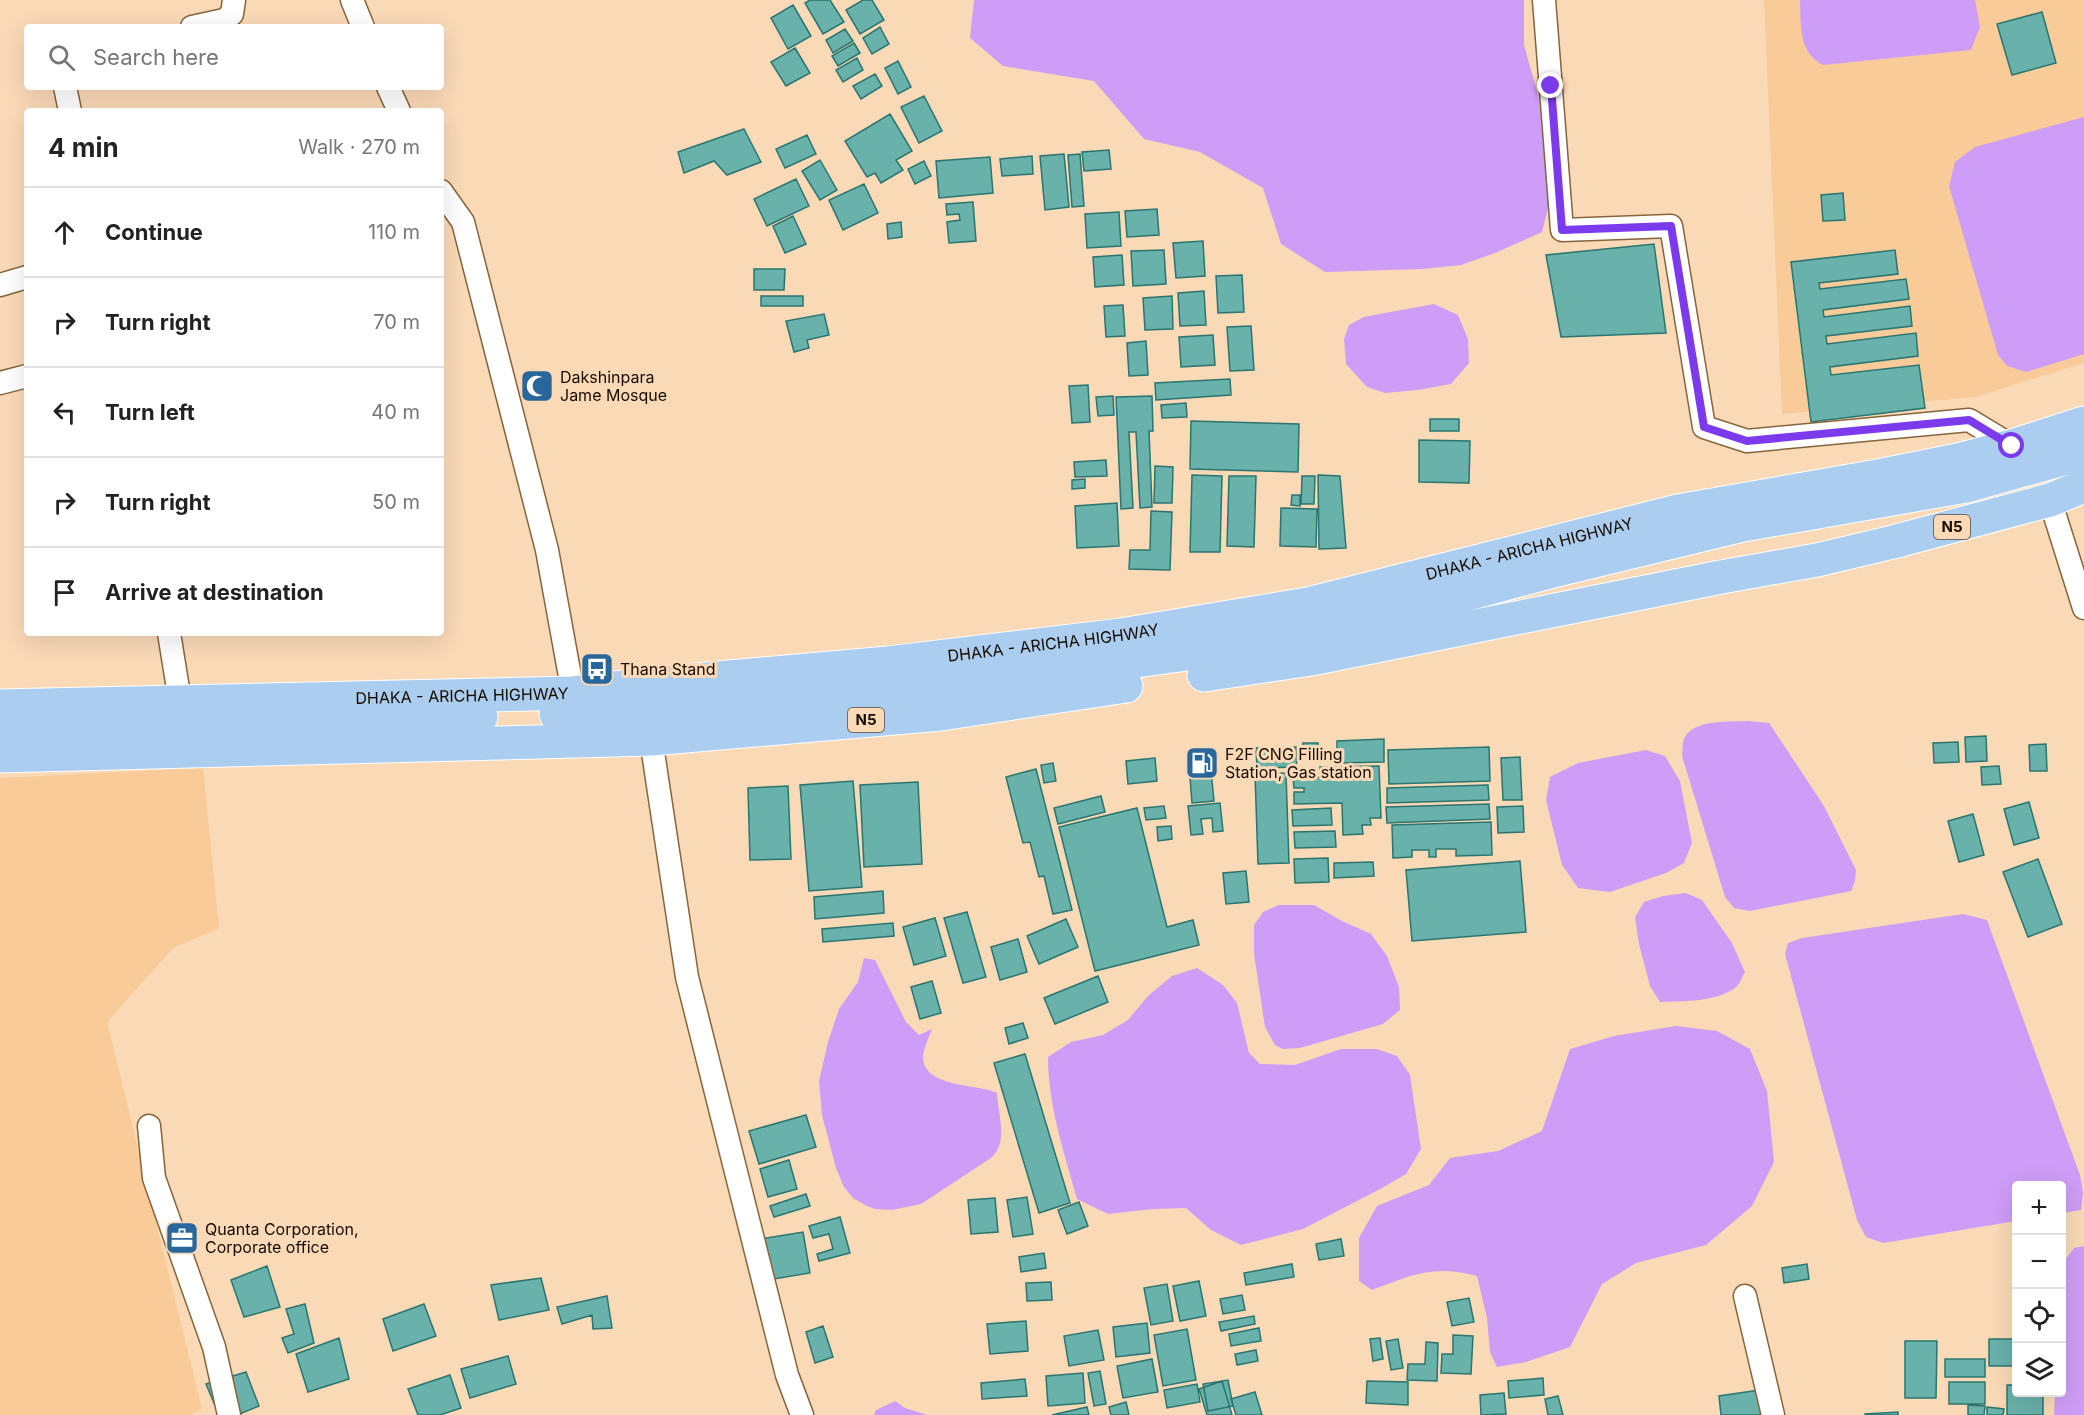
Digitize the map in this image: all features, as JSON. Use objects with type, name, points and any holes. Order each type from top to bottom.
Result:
[{"type":"highway","name":"DHAKA - ARICHA HIGHWAY","points":[[0,706],[573,693],[900,662],[1121,635],[1297,606],[1679,525],[1878,476],[1958,460],[2084,423]]},
{"type":"highway","name":"N5","points":[[0,732],[144,730],[685,709],[946,687],[1238,647],[1376,619],[1550,572],[1679,525],[1743,525],[1858,506],[1966,486],[2084,453]]},
{"type":"highway","name":"N5","points":[[0,756],[651,739],[941,714],[1299,661],[1817,560],[2050,500],[2084,486]]},
{"type":"street","points":[[206,24],[224,20],[232,14],[234,0]]},
{"type":"street","points":[[352,0],[362,24]]},
{"type":"street","points":[[1544,0],[1562,230],[1671,226],[1704,427],[1747,441],[1969,420],[2012,446]]},
{"type":"street","points":[[66,90],[69,108]]},
{"type":"street","points":[[444,195],[463,222],[547,550],[573,693]]},
{"type":"street","points":[[0,285],[24,278]]},
{"type":"street","points":[[0,383],[24,377]]},
{"type":"street","points":[[2050,500],[2084,608]]},
{"type":"street","points":[[169,636],[180,701]]},
{"type":"street","points":[[651,739],[687,977],[787,1375],[802,1415]]},
{"type":"street","points":[[149,1126],[154,1178],[214,1347],[229,1415]]},
{"type":"street","points":[[1745,1296],[1773,1415]]},
{"type":"shaded area","points":[[974,0],[1524,0],[1524,45],[1543,113],[1550,200],[1542,232],[1461,265],[1422,269],[1325,272],[1281,244],[1263,188],[1200,152],[1144,139],[1094,81],[1003,66],[970,38]]},
{"type":"shaded area","points":[[1764,0],[2084,0],[2084,363],[1975,397],[1782,414]]},
{"type":"shaded area","points":[[1800,0],[1975,0],[1980,27],[1971,50],[1823,65],[1809,53],[1802,37]]},
{"type":"shaded area","points":[[2084,117],[2084,354],[2026,372],[2007,366],[1998,355],[1949,186],[1955,162],[1975,147]]},
{"type":"shaded area","points":[[1434,304],[1458,315],[1468,339],[1469,363],[1451,384],[1385,393],[1367,387],[1346,364],[1344,339],[1349,325],[1364,317]]},
{"type":"shaded area","points":[[1749,721],[1769,723],[1824,806],[1856,870],[1851,891],[1750,911],[1734,908],[1725,897],[1682,756],[1683,744],[1690,731],[1705,724]]},
{"type":"shaded area","points":[[1646,750],[1665,756],[1680,781],[1692,843],[1684,863],[1666,873],[1610,892],[1578,888],[1562,865],[1546,800],[1550,777],[1578,763]]},
{"type":"shaded area","points":[[203,768],[219,928],[173,948],[107,1022],[202,1409],[190,1415],[0,1415],[0,778]]},
{"type":"shaded area","points":[[1686,893],[1702,900],[1732,943],[1745,972],[1735,988],[1727,993],[1699,1000],[1660,1002],[1650,986],[1639,944],[1635,917],[1644,902],[1663,896]]},
{"type":"shaded area","points":[[1279,905],[1314,905],[1371,934],[1387,956],[1399,987],[1400,1010],[1383,1024],[1300,1048],[1283,1049],[1275,1045],[1265,1027],[1254,954],[1254,925],[1263,912]]},
{"type":"shaded area","points":[[1963,914],[1987,920],[2080,1175],[2083,1193],[2081,1210],[2066,1212],[2066,1181],[2012,1181],[2012,1222],[1883,1243],[1866,1237],[1857,1220],[1785,954],[1788,943],[1802,938]]},
{"type":"shaded area","points":[[864,958],[875,960],[906,1022],[919,1035],[932,1029],[923,1056],[925,1067],[941,1080],[997,1093],[1000,1119],[1000,1144],[991,1158],[921,1204],[892,1210],[867,1206],[853,1198],[844,1187],[836,1168],[822,1115],[819,1081],[828,1042],[839,1009],[858,982]]},
{"type":"shaded area","points":[[1197,968],[1223,985],[1237,1003],[1249,1053],[1260,1064],[1295,1065],[1341,1049],[1377,1049],[1397,1056],[1410,1075],[1421,1149],[1406,1174],[1303,1229],[1241,1245],[1211,1230],[1186,1208],[1108,1214],[1077,1199],[1054,1111],[1048,1057],[1071,1042],[1103,1035],[1128,1020],[1148,996],[1172,976]]},
{"type":"shaded area","points":[[1676,1026],[1717,1031],[1750,1049],[1767,1091],[1774,1162],[1752,1206],[1706,1245],[1636,1263],[1602,1284],[1570,1347],[1526,1362],[1497,1367],[1490,1352],[1487,1318],[1477,1276],[1435,1271],[1411,1276],[1372,1290],[1359,1281],[1359,1238],[1377,1206],[1429,1185],[1450,1158],[1498,1151],[1542,1131],[1570,1049],[1614,1036]]},
{"type":"shaded area","points":[[2084,1246],[2084,1415],[2054,1415],[2055,1397],[2066,1397],[2066,1259],[2074,1248]]},
{"type":"shaded area","points":[[895,1401],[905,1408],[927,1415],[874,1415],[876,1410]]},
{"type":"building","points":[[810,0],[830,0],[844,22],[823,34],[805,3]]},
{"type":"building","points":[[863,0],[872,0],[884,20],[860,34],[846,10]]},
{"type":"building","points":[[793,5],[811,36],[788,49],[771,18]]},
{"type":"building","points":[[2042,12],[2056,63],[2012,75],[1997,24]]},
{"type":"building","points":[[880,27],[889,44],[872,54],[863,38]]},
{"type":"building","points":[[845,29],[853,41],[833,53],[826,40]]},
{"type":"building","points":[[854,43],[860,53],[838,66],[832,56]]},
{"type":"building","points":[[795,48],[810,73],[786,86],[771,62]]},
{"type":"building","points":[[857,58],[863,70],[843,82],[836,70]]},
{"type":"building","points":[[898,61],[911,87],[898,94],[885,68]]},
{"type":"building","points":[[875,74],[882,86],[861,99],[853,86]]},
{"type":"building","points":[[924,96],[942,131],[919,143],[901,107]]},
{"type":"building","points":[[890,114],[912,151],[896,160],[903,170],[881,183],[875,173],[867,177],[845,141]]},
{"type":"building","points":[[744,129],[761,162],[727,175],[714,161],[684,173],[678,152]]},
{"type":"building","points":[[807,135],[816,154],[785,168],[776,149]]},
{"type":"building","points":[[1109,150],[1111,169],[1084,171],[1082,152]]},
{"type":"building","points":[[1064,154],[1069,207],[1045,210],[1040,156]]},
{"type":"building","points":[[1080,154],[1084,206],[1072,207],[1068,155]]},
{"type":"building","points":[[1032,156],[1033,174],[1002,176],[1000,159]]},
{"type":"building","points":[[990,157],[993,193],[939,198],[936,161]]},
{"type":"building","points":[[820,160],[837,190],[820,200],[802,171]]},
{"type":"building","points":[[924,161],[931,176],[915,184],[908,169]]},
{"type":"building","points":[[796,179],[809,206],[767,226],[754,199]]},
{"type":"building","points":[[864,184],[878,213],[843,230],[829,200]]},
{"type":"building","points":[[1843,193],[1845,220],[1823,221],[1821,195]]},
{"type":"building","points":[[973,202],[976,241],[949,243],[947,222],[960,220],[959,214],[947,215],[946,204]]},
{"type":"building","points":[[1157,209],[1159,235],[1127,237],[1125,211]]},
{"type":"building","points":[[1119,212],[1121,246],[1087,248],[1085,214]]},
{"type":"building","points":[[793,216],[806,244],[785,253],[773,226]]},
{"type":"building","points":[[901,222],[902,237],[888,239],[887,224]]},
{"type":"building","points":[[1203,241],[1205,276],[1176,278],[1173,243]]},
{"type":"building","points":[[1654,244],[1666,333],[1561,337],[1546,255]]},
{"type":"building","points":[[1164,250],[1166,284],[1133,286],[1131,251]]},
{"type":"building","points":[[1895,250],[1898,274],[1819,283],[1820,289],[1906,279],[1909,299],[1823,310],[1824,317],[1910,306],[1912,326],[1826,336],[1827,344],[1916,333],[1918,356],[1830,367],[1831,375],[1919,365],[1925,408],[1811,422],[1791,262]]},
{"type":"building","points":[[1122,255],[1124,285],[1095,287],[1093,257]]},
{"type":"building","points":[[754,269],[785,269],[784,290],[754,290]]},
{"type":"building","points":[[1242,275],[1244,312],[1218,313],[1216,276]]},
{"type":"building","points":[[1204,291],[1206,325],[1180,326],[1178,293]]},
{"type":"building","points":[[761,296],[803,296],[803,306],[761,306]]},
{"type":"building","points":[[1172,296],[1173,329],[1145,330],[1143,298]]},
{"type":"building","points":[[1123,305],[1125,336],[1106,337],[1104,306]]},
{"type":"building","points":[[824,314],[829,335],[807,340],[809,348],[794,352],[786,321]]},
{"type":"building","points":[[1251,326],[1254,370],[1230,371],[1227,327]]},
{"type":"building","points":[[1213,335],[1215,365],[1181,367],[1179,337]]},
{"type":"building","points":[[1146,341],[1148,375],[1129,376],[1127,343]]},
{"type":"building","points":[[1230,379],[1231,395],[1156,400],[1155,383]]},
{"type":"building","points":[[1088,385],[1090,422],[1072,423],[1069,386]]},
{"type":"building","points":[[1113,396],[1114,415],[1098,416],[1096,397]]},
{"type":"building","points":[[1152,396],[1153,431],[1149,431],[1152,507],[1140,508],[1136,432],[1129,432],[1133,508],[1121,509],[1116,397]]},
{"type":"building","points":[[1186,403],[1187,417],[1162,418],[1161,405]]},
{"type":"building","points":[[1430,419],[1459,419],[1459,431],[1430,431]]},
{"type":"building","points":[[1191,421],[1299,424],[1298,472],[1190,469]]},
{"type":"building","points":[[1419,440],[1470,441],[1469,483],[1419,482]]},
{"type":"building","points":[[1106,460],[1107,476],[1075,477],[1074,462]]},
{"type":"building","points":[[1155,466],[1173,467],[1172,503],[1154,503]]},
{"type":"building","points":[[1192,475],[1222,476],[1220,552],[1190,552]]},
{"type":"building","points":[[1318,475],[1340,476],[1346,548],[1319,549]]},
{"type":"building","points":[[1229,476],[1256,476],[1254,547],[1227,546]]},
{"type":"building","points":[[1302,476],[1315,476],[1314,504],[1301,504]]},
{"type":"building","points":[[1085,479],[1085,488],[1072,489],[1072,480]]},
{"type":"building","points":[[1292,495],[1300,495],[1300,506],[1291,505]]},
{"type":"building","points":[[1117,503],[1119,546],[1077,548],[1075,506]]},
{"type":"building","points":[[1281,508],[1317,509],[1316,547],[1280,546]]},
{"type":"building","points":[[1151,511],[1172,512],[1170,570],[1129,569],[1130,550],[1150,550]]},
{"type":"building","points":[[1986,736],[1987,761],[1966,762],[1965,737]]},
{"type":"building","points":[[1384,739],[1384,762],[1337,763],[1337,741]]},
{"type":"building","points":[[1958,742],[1959,762],[1934,763],[1933,743]]},
{"type":"building","points":[[1303,743],[1318,743],[1318,755],[1303,755]]},
{"type":"building","points":[[2046,744],[2047,771],[2030,771],[2029,745]]},
{"type":"building","points":[[1296,747],[1297,767],[1257,768],[1256,748]]},
{"type":"building","points":[[1489,747],[1490,781],[1389,784],[1388,750]]},
{"type":"building","points":[[1209,751],[1214,801],[1192,803],[1188,752]]},
{"type":"building","points":[[1520,757],[1522,800],[1503,800],[1501,758]]},
{"type":"building","points":[[1155,758],[1157,781],[1128,784],[1126,761]]},
{"type":"building","points":[[1053,763],[1056,781],[1044,783],[1041,765]]},
{"type":"building","points":[[1379,766],[1381,818],[1370,818],[1371,825],[1362,825],[1363,834],[1343,835],[1342,803],[1294,804],[1294,792],[1304,792],[1304,788],[1294,788],[1293,778],[1320,777],[1320,767]]},
{"type":"building","points":[[1999,766],[2001,784],[1982,785],[1981,767]]},
{"type":"building","points":[[1036,769],[1072,910],[1053,914],[1044,876],[1039,877],[1030,842],[1023,843],[1006,777]]},
{"type":"building","points":[[1286,773],[1289,863],[1258,864],[1255,774]]},
{"type":"building","points":[[853,781],[862,887],[809,891],[800,785]]},
{"type":"building","points":[[918,782],[922,864],[864,867],[860,785]]},
{"type":"building","points":[[1488,785],[1489,800],[1387,803],[1387,788]]},
{"type":"building","points":[[788,786],[791,859],[750,860],[748,788]]},
{"type":"building","points":[[1101,796],[1105,812],[1058,824],[1054,808]]},
{"type":"building","points":[[2029,802],[2039,838],[2014,845],[2004,809]]},
{"type":"building","points":[[1220,803],[1223,831],[1213,832],[1212,818],[1201,819],[1203,834],[1191,835],[1188,806]]},
{"type":"building","points":[[1489,804],[1490,819],[1387,823],[1386,807]]},
{"type":"building","points":[[1164,806],[1166,818],[1146,820],[1144,808]]},
{"type":"building","points":[[1523,806],[1524,832],[1498,833],[1497,807]]},
{"type":"building","points":[[1137,808],[1167,927],[1193,920],[1199,945],[1095,971],[1059,827]]},
{"type":"building","points":[[1331,808],[1332,825],[1293,826],[1292,810]]},
{"type":"building","points":[[1973,814],[1984,855],[1959,862],[1948,821]]},
{"type":"building","points":[[1491,822],[1492,855],[1456,856],[1456,849],[1436,849],[1436,857],[1429,857],[1429,850],[1412,850],[1412,857],[1393,858],[1392,825]]},
{"type":"building","points":[[1171,826],[1172,839],[1158,841],[1157,827]]},
{"type":"building","points":[[1335,831],[1336,847],[1295,848],[1294,832]]},
{"type":"building","points":[[1328,858],[1329,882],[1295,883],[1294,859]]},
{"type":"building","points":[[2038,859],[2062,924],[2028,937],[2003,872]]},
{"type":"building","points":[[1520,861],[1526,932],[1412,941],[1406,870]]},
{"type":"building","points":[[1373,862],[1374,876],[1334,878],[1334,863]]},
{"type":"building","points":[[1246,871],[1249,902],[1226,904],[1223,873]]},
{"type":"building","points":[[883,891],[884,913],[815,919],[814,897]]},
{"type":"building","points":[[967,912],[986,977],[963,983],[944,918]]},
{"type":"building","points":[[935,918],[946,956],[914,965],[903,927]]},
{"type":"building","points":[[1066,919],[1078,947],[1039,964],[1027,936]]},
{"type":"building","points":[[893,923],[894,936],[823,942],[822,929]]},
{"type":"building","points":[[1018,939],[1027,972],[1000,980],[991,947]]},
{"type":"building","points":[[1098,976],[1108,1002],[1055,1024],[1044,998]]},
{"type":"building","points":[[932,981],[941,1013],[920,1019],[911,987]]},
{"type":"building","points":[[1023,1023],[1028,1038],[1009,1044],[1005,1028]]},
{"type":"building","points":[[1025,1054],[1070,1203],[1039,1213],[994,1063]]},
{"type":"building","points":[[806,1115],[816,1147],[759,1164],[749,1131]]},
{"type":"building","points":[[789,1160],[797,1189],[768,1197],[760,1169]]},
{"type":"building","points":[[806,1194],[810,1206],[774,1217],[770,1206]]},
{"type":"building","points":[[1027,1197],[1033,1234],[1013,1237],[1007,1200]]},
{"type":"building","points":[[995,1198],[998,1232],[971,1234],[968,1200]]},
{"type":"building","points":[[1079,1202],[1088,1226],[1067,1234],[1058,1210]]},
{"type":"building","points":[[840,1217],[850,1253],[819,1261],[817,1254],[833,1249],[829,1234],[813,1238],[809,1226]]},
{"type":"building","points":[[803,1232],[810,1273],[768,1280],[761,1239]]},
{"type":"building","points":[[1341,1239],[1344,1256],[1319,1260],[1316,1244]]},
{"type":"building","points":[[1044,1253],[1046,1268],[1021,1272],[1019,1257]]},
{"type":"building","points":[[1292,1264],[1294,1277],[1246,1285],[1244,1273]]},
{"type":"building","points":[[1807,1264],[1809,1279],[1784,1283],[1782,1268]]},
{"type":"building","points":[[267,1266],[280,1307],[244,1317],[231,1280]]},
{"type":"building","points":[[541,1278],[549,1310],[499,1320],[491,1285]]},
{"type":"building","points":[[1199,1281],[1206,1316],[1180,1321],[1173,1286]]},
{"type":"building","points":[[1051,1282],[1052,1300],[1027,1301],[1026,1283]]},
{"type":"building","points":[[1167,1284],[1173,1321],[1151,1325],[1144,1288]]},
{"type":"building","points":[[1242,1295],[1245,1310],[1223,1314],[1220,1299]]},
{"type":"building","points":[[607,1296],[612,1328],[593,1329],[592,1315],[562,1324],[557,1307]]},
{"type":"building","points":[[1469,1298],[1474,1322],[1452,1326],[1447,1302]]},
{"type":"building","points":[[305,1304],[314,1343],[288,1353],[282,1338],[294,1334],[286,1309]]},
{"type":"building","points":[[424,1304],[436,1336],[393,1351],[383,1319]]},
{"type":"building","points":[[1254,1316],[1255,1324],[1221,1331],[1219,1322]]},
{"type":"building","points":[[1026,1321],[1028,1351],[990,1354],[987,1324]]},
{"type":"building","points":[[1147,1323],[1150,1353],[1116,1357],[1113,1327]]},
{"type":"building","points":[[823,1326],[833,1357],[815,1363],[806,1332]]},
{"type":"building","points":[[1259,1328],[1261,1341],[1231,1346],[1229,1334]]},
{"type":"building","points":[[1187,1329],[1196,1380],[1163,1386],[1154,1335]]},
{"type":"building","points":[[1098,1330],[1104,1360],[1069,1366],[1064,1336]]},
{"type":"building","points":[[1453,1335],[1473,1336],[1471,1374],[1441,1373],[1442,1354],[1453,1354]]},
{"type":"building","points":[[339,1338],[349,1379],[308,1392],[296,1354]]},
{"type":"building","points":[[1380,1338],[1383,1359],[1373,1361],[1370,1339]]},
{"type":"building","points":[[1398,1339],[1403,1368],[1391,1370],[1386,1341]]},
{"type":"building","points":[[1989,1339],[2012,1339],[2012,1366],[1989,1366]]},
{"type":"building","points":[[1905,1341],[1937,1341],[1936,1398],[1905,1398]]},
{"type":"building","points":[[1426,1342],[1438,1343],[1437,1381],[1407,1380],[1408,1364],[1425,1364]]},
{"type":"building","points":[[1256,1350],[1258,1361],[1237,1365],[1235,1354]]},
{"type":"building","points":[[508,1356],[516,1384],[470,1398],[461,1369]]},
{"type":"building","points":[[1152,1359],[1158,1392],[1123,1398],[1117,1366]]},
{"type":"building","points":[[1945,1359],[1985,1359],[1985,1377],[1945,1377]]},
{"type":"building","points":[[1100,1371],[1106,1404],[1094,1406],[1088,1373]]},
{"type":"building","points":[[246,1372],[259,1406],[237,1415],[219,1415],[206,1384]]},
{"type":"building","points":[[1083,1373],[1085,1403],[1048,1406],[1046,1376]]},
{"type":"building","points":[[450,1375],[461,1408],[440,1415],[418,1415],[408,1389]]},
{"type":"building","points":[[1543,1378],[1544,1395],[1509,1398],[1508,1381]]},
{"type":"building","points":[[1025,1379],[1027,1396],[982,1399],[981,1383]]},
{"type":"building","points":[[1228,1380],[1233,1406],[1208,1411],[1203,1384]]},
{"type":"building","points":[[1222,1381],[1232,1415],[1207,1415],[1199,1389]]},
{"type":"building","points":[[1367,1381],[1408,1382],[1408,1405],[1366,1403]]},
{"type":"building","points":[[1949,1382],[1985,1382],[1985,1404],[1949,1404]]},
{"type":"building","points":[[1197,1384],[1200,1402],[1167,1408],[1164,1390]]},
{"type":"building","points":[[2007,1385],[2012,1385],[2012,1397],[2043,1397],[2043,1415],[2007,1415]]},
{"type":"building","points":[[1759,1390],[1763,1415],[1721,1415],[1719,1396]]},
{"type":"building","points":[[1255,1392],[1262,1415],[1236,1415],[1231,1399]]},
{"type":"building","points":[[1504,1393],[1506,1414],[1481,1415],[1480,1395]]},
{"type":"building","points":[[1558,1396],[1563,1415],[1548,1415],[1545,1399]]},
{"type":"building","points":[[1126,1402],[1129,1415],[1111,1415],[1109,1407]]},
{"type":"building","points":[[1968,1405],[1985,1406],[1984,1415],[1968,1415]]},
{"type":"building","points":[[1087,1407],[1089,1415],[1052,1415]]},
{"type":"building","points":[[1987,1407],[2004,1409],[2003,1415],[1987,1415]]},
{"type":"building","points":[[1898,1412],[1898,1415],[1865,1415],[1865,1414]]},
{"type":"place","name":"Dakshinpara Jame Mosque","points":[[537,386]]},
{"type":"place","name":"Thana Stand","points":[[597,669]]},
{"type":"place","name":"F2F CNG Filling Station, Gas station","points":[[1202,763]]},
{"type":"place","name":"Quanta Corporation, Corporate office","points":[[182,1238]]},
{"type":"route","points":[[1551,86],[1562,230],[1671,226],[1704,427],[1747,441],[1969,420],[2012,446]]}]
